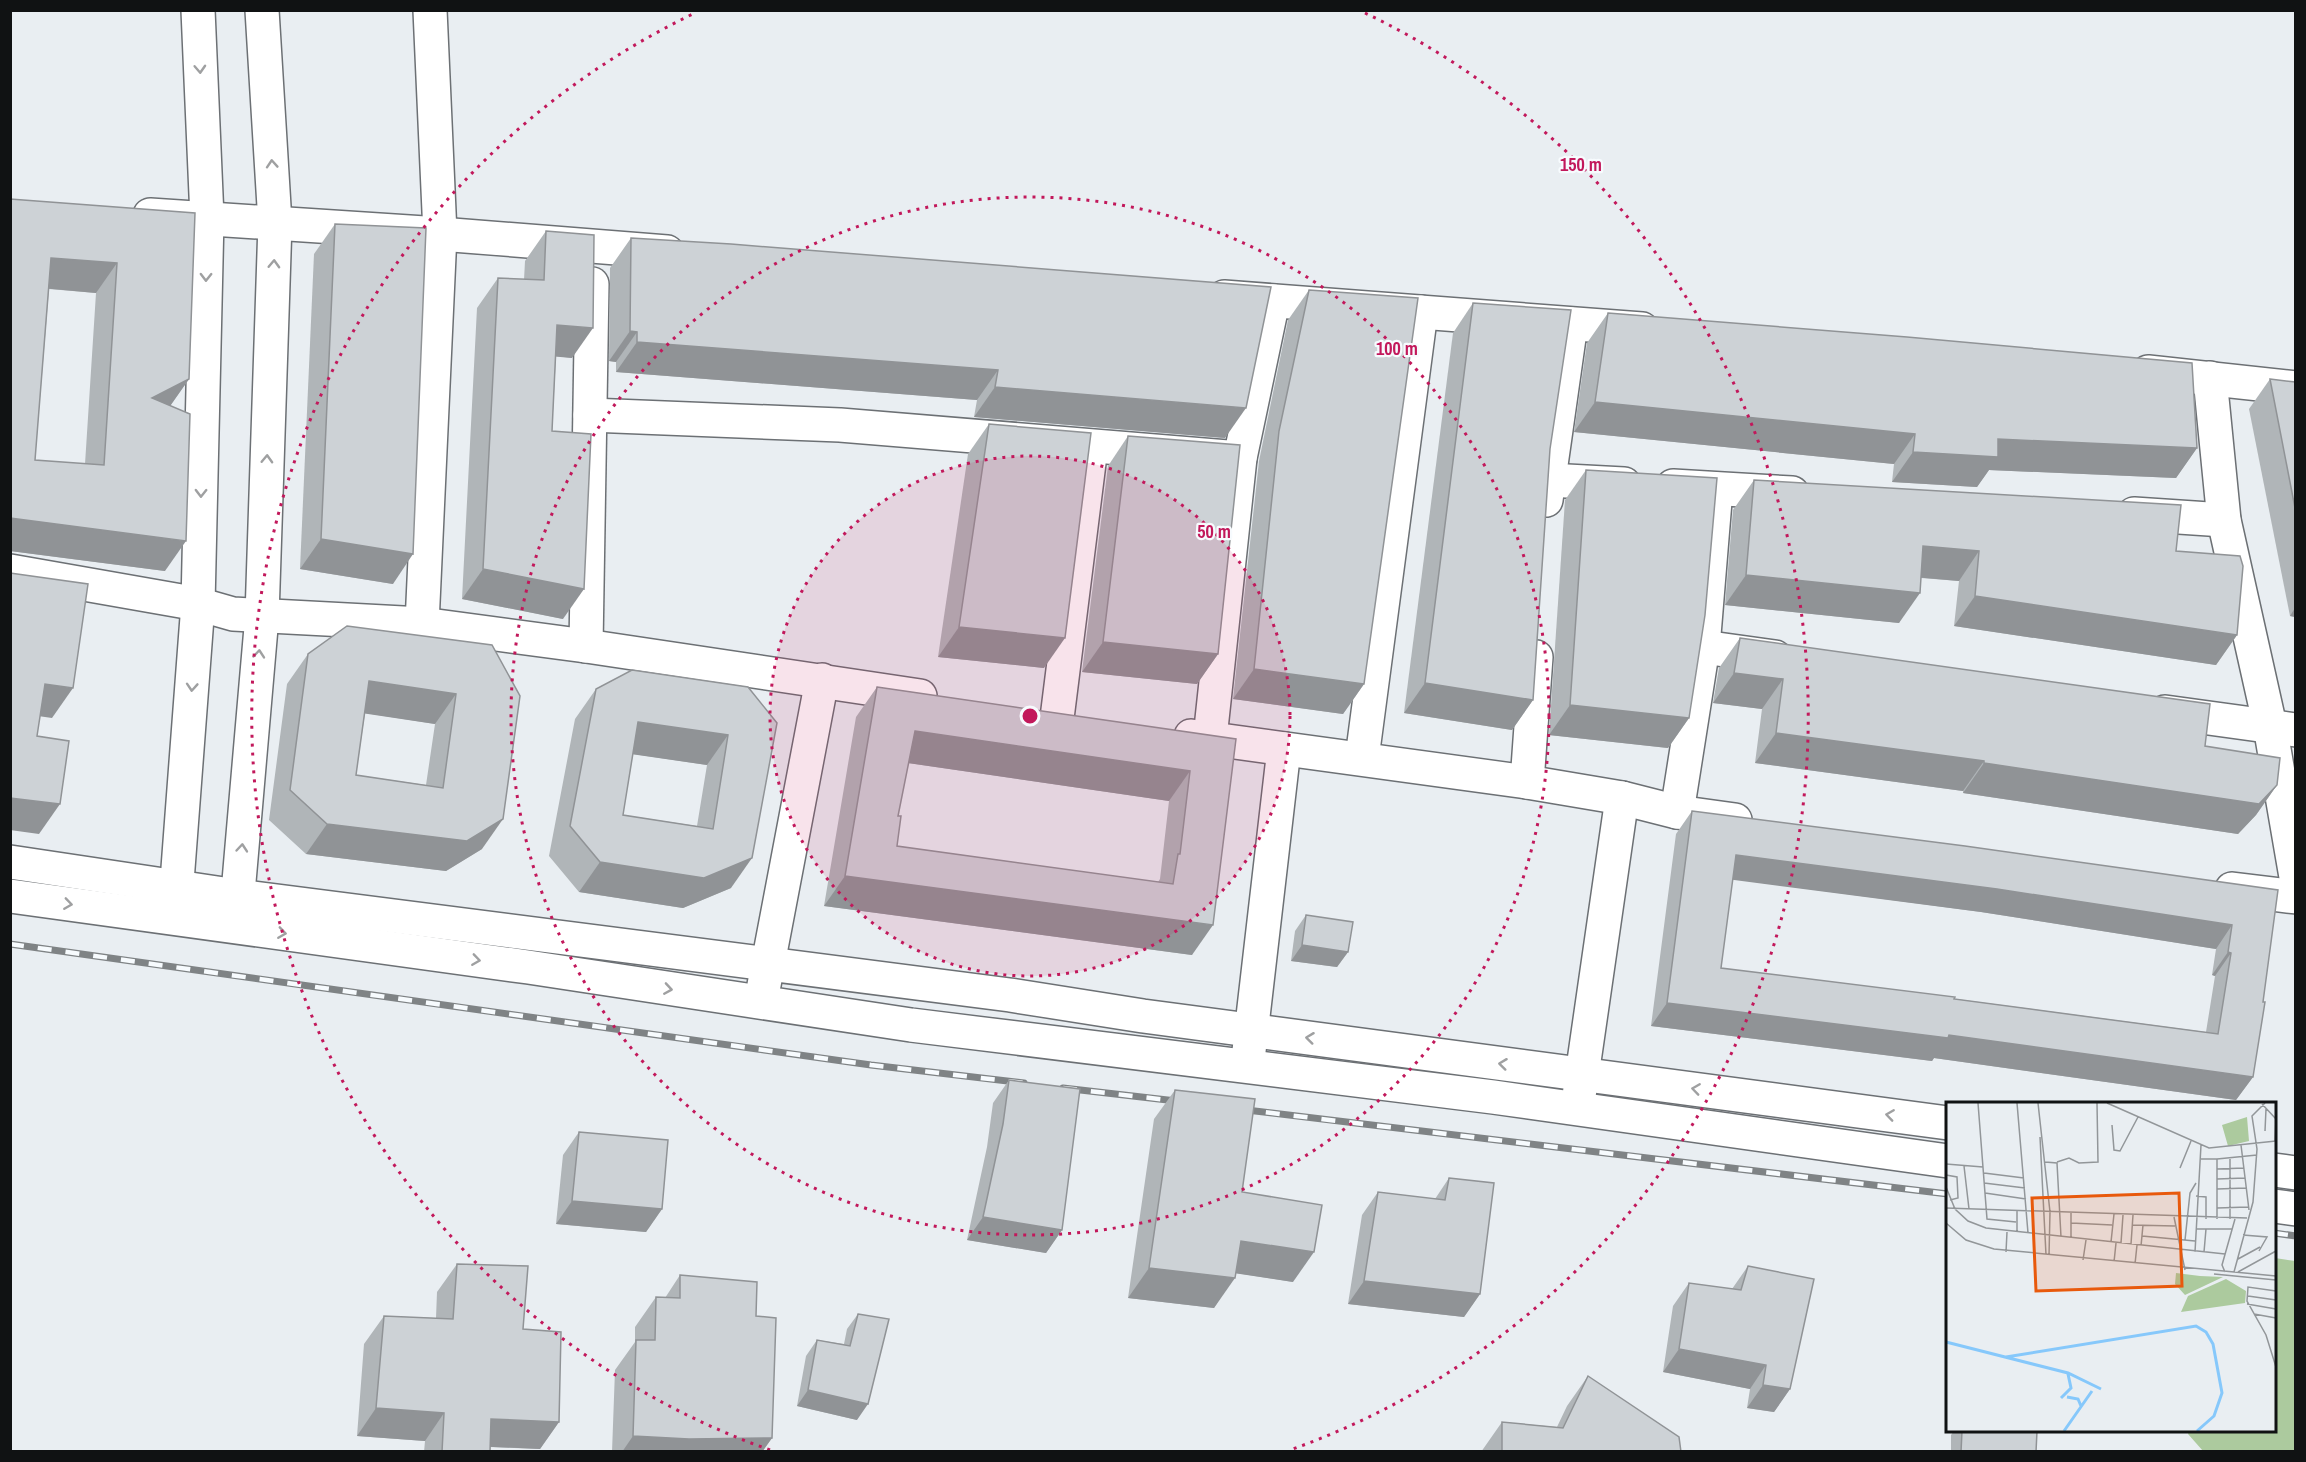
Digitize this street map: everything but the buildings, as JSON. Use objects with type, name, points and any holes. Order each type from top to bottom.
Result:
[{"type":"street","points":[[175,919],[198,604],[207,218],[198,10]]},
{"type":"street","points":[[236,911],[262,616],[275,223],[262,10]]},
{"type":"street","points":[[422,624],[440,234],[430,10]]},
{"type":"street","points":[[126,213],[440,234],[700,255]]},
{"type":"street","points":[[586,646],[592,246]]},
{"type":"street","points":[[1190,294],[1677,332]]},
{"type":"street","points":[[1210,738],[1240,458],[1273,301]]},
{"type":"street","points":[[1362,758],[1421,312]]},
{"type":"street","points":[[1545,527],[1548,480],[1571,324]]},
{"type":"street","points":[[2114,369],[2295,388]]},
{"type":"street","points":[[2210,378],[2224,520],[2283,728],[2295,877]]},
{"type":"street","points":[[590,415],[840,425],[1240,458]]},
{"type":"street","points":[[1057,718],[1091,447]]},
{"type":"street","points":[[1548,480],[1822,495]]},
{"type":"street","points":[[1677,812],[1702,647],[1716,489]]},
{"type":"street","points":[[2106,512],[2224,520]]},
{"type":"street","points":[[10,571],[198,604],[233,614],[422,624],[822,680],[951,701]]},
{"type":"street","points":[[1527,782],[1537,631]]},
{"type":"street","points":[[1702,647],[1809,662]]},
{"type":"street","points":[[761,1004],[822,680]]},
{"type":"street","points":[[2140,708],[2283,728]]},
{"type":"street","points":[[1163,732],[1527,782],[1622,798],[1677,812],[1770,825]]},
{"type":"street","points":[[1247,1067],[1284,750]]},
{"type":"street","points":[[1577,1109],[1622,798]]},
{"type":"street","points":[[10,862],[177,886],[236,911],[528,967],[761,1004],[1577,1109],[1946,1161]]},
{"type":"street","points":[[2202,885],[2295,897]]},
{"type":"street","points":[[10,896],[175,919],[236,911],[767,964],[1946,1123]]},
{"type":"street","points":[[2276,1170],[2295,1173]]},
{"type":"street","points":[[2276,1206],[2295,1209]]},
{"type":"green space","points":[[2276,1258],[2295,1261],[2295,1451],[2203,1451],[2189,1432],[2276,1432]]},
{"type":"railway","points":[[10,944],[871,1065],[1024,1083]]},
{"type":"railway","points":[[1063,1088],[1185,1102]]},
{"type":"railway","points":[[1238,1109],[1946,1194]]},
{"type":"railway","points":[[2276,1233],[2296,1236]]}]
